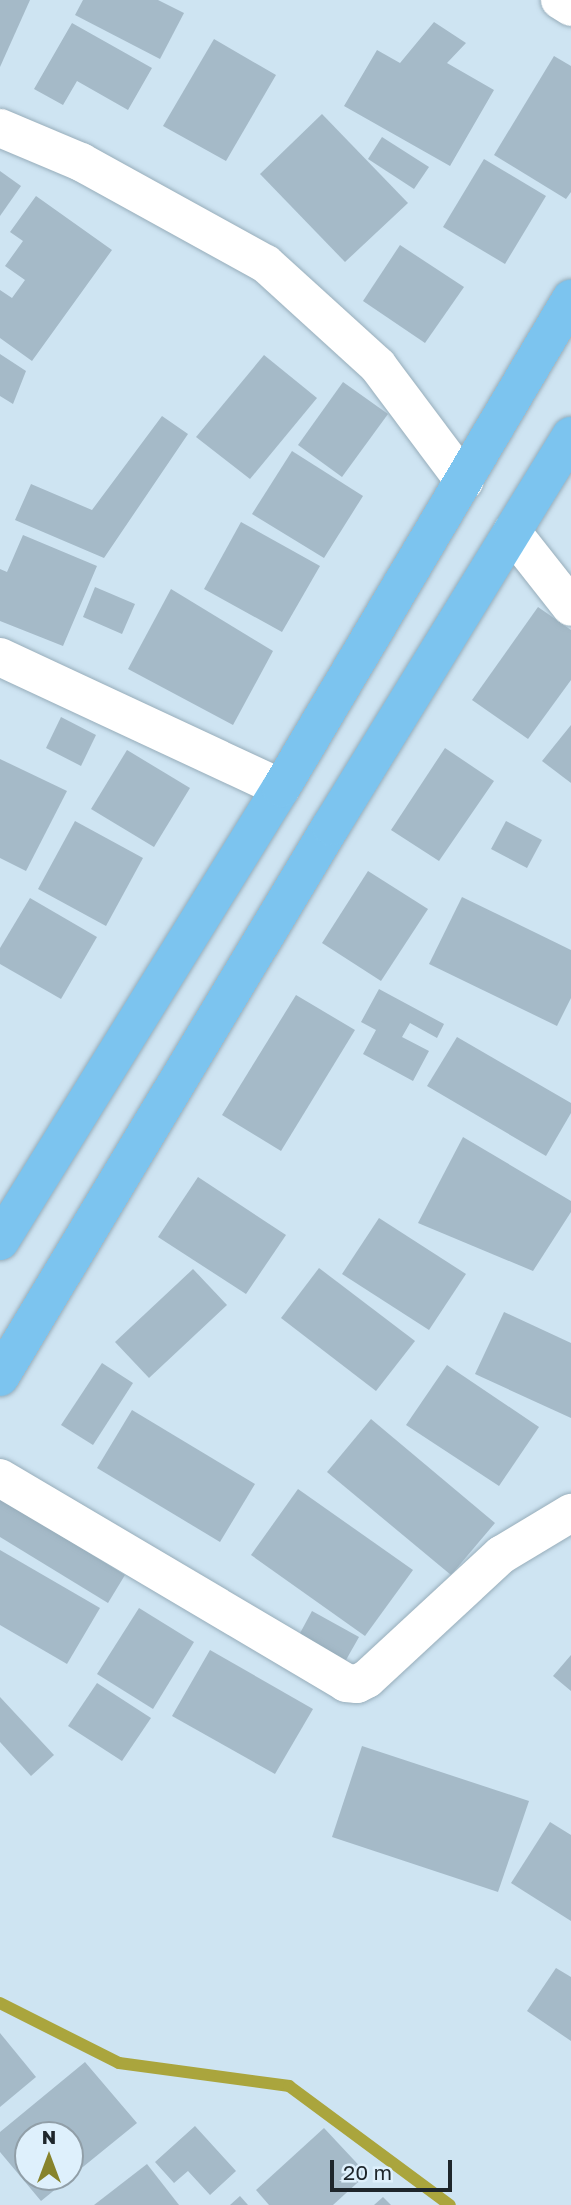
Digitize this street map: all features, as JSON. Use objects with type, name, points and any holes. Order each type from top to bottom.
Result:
[{"type":"highway","points":[[0,1241],[281,788],[571,299]]},
{"type":"highway","points":[[0,1377],[571,436]]},
{"type":"street","points":[[560,0],[571,7]]},
{"type":"street","points":[[0,128],[81,162],[266,264],[378,366],[464,481]]},
{"type":"street","points":[[512,532],[571,607]]},
{"type":"street","points":[[0,657],[281,788]]},
{"type":"street","points":[[0,1478],[346,1683],[356,1684],[367,1679],[501,1555],[571,1513]]},
{"type":"building","points":[[0,0],[30,0],[0,67]]},
{"type":"building","points":[[83,0],[158,0],[184,13],[160,59],[75,15]]},
{"type":"building","points":[[434,22],[466,43],[447,63],[494,90],[450,166],[344,106],[377,50],[400,63]]},
{"type":"building","points":[[72,23],[152,68],[128,110],[77,81],[63,105],[34,89]]},
{"type":"building","points":[[214,39],[276,75],[226,161],[163,126]]},
{"type":"building","points":[[554,56],[571,66],[571,192],[566,199],[494,155]]},
{"type":"building","points":[[322,114],[408,203],[345,262],[260,174]]},
{"type":"building","points":[[382,137],[429,167],[414,189],[368,159]]},
{"type":"building","points":[[484,159],[546,196],[505,264],[443,227]]},
{"type":"building","points":[[0,171],[21,186],[0,216]]},
{"type":"building","points":[[36,196],[112,250],[32,361],[0,338],[0,290],[12,298],[25,280],[5,266],[23,241],[10,232]]},
{"type":"building","points":[[400,245],[464,287],[425,343],[363,301]]},
{"type":"building","points":[[0,354],[26,371],[13,404],[0,396]]},
{"type":"building","points":[[264,355],[317,398],[250,479],[196,437]]},
{"type":"building","points":[[343,382],[388,414],[342,477],[298,445]]},
{"type":"building","points":[[162,416],[188,434],[104,558],[15,520],[31,484],[92,510]]},
{"type":"building","points":[[292,451],[363,496],[324,558],[252,514]]},
{"type":"building","points":[[241,522],[320,566],[282,632],[204,589]]},
{"type":"building","points":[[23,535],[97,566],[63,646],[0,621],[0,569],[7,572]]},
{"type":"building","points":[[95,587],[135,604],[122,634],[83,617]]},
{"type":"building","points":[[171,589],[273,651],[233,725],[128,669]]},
{"type":"building","points":[[538,607],[571,630],[571,680],[528,739],[472,700]]},
{"type":"building","points":[[61,717],[96,735],[81,766],[46,748]]},
{"type":"building","points":[[571,725],[571,783],[542,761]]},
{"type":"building","points":[[445,748],[494,781],[439,861],[391,830]]},
{"type":"building","points":[[127,750],[190,788],[154,847],[91,809]]},
{"type":"building","points":[[0,759],[67,791],[26,871],[0,858]]},
{"type":"building","points":[[75,821],[143,858],[106,926],[38,889]]},
{"type":"building","points":[[506,821],[542,840],[527,868],[491,849]]},
{"type":"building","points":[[368,871],[428,909],[381,981],[322,943]]},
{"type":"building","points":[[462,897],[571,950],[571,998],[557,1026],[429,964]]},
{"type":"building","points":[[30,898],[97,937],[61,999],[0,964],[0,948]]},
{"type":"building","points":[[379,989],[444,1024],[437,1038],[410,1023],[402,1037],[429,1051],[413,1081],[363,1054],[376,1030],[361,1022]]},
{"type":"building","points":[[296,995],[355,1030],[281,1151],[222,1115]]},
{"type":"building","points":[[457,1037],[571,1103],[571,1113],[546,1156],[427,1086]]},
{"type":"building","points":[[463,1137],[571,1201],[571,1212],[533,1271],[418,1223]]},
{"type":"building","points":[[198,1177],[286,1235],[246,1294],[158,1237]]},
{"type":"building","points":[[379,1218],[466,1274],[429,1330],[342,1274]]},
{"type":"building","points":[[319,1268],[415,1341],[376,1391],[281,1318]]},
{"type":"building","points":[[193,1269],[227,1305],[149,1378],[115,1342]]},
{"type":"building","points":[[504,1312],[571,1343],[571,1418],[475,1374]]},
{"type":"building","points":[[102,1363],[133,1383],[93,1445],[61,1425]]},
{"type":"building","points":[[447,1365],[539,1427],[499,1486],[406,1425]]},
{"type":"building","points":[[132,1410],[255,1484],[220,1542],[97,1468]]},
{"type":"building","points":[[371,1419],[495,1523],[451,1575],[327,1472]]},
{"type":"building","points":[[298,1489],[413,1570],[365,1636],[251,1555]]},
{"type":"building","points":[[0,1498],[125,1575],[108,1603],[0,1537]]},
{"type":"building","points":[[0,1550],[100,1608],[67,1664],[0,1625]]},
{"type":"building","points":[[139,1608],[194,1642],[153,1709],[97,1674]]},
{"type":"building","points":[[312,1611],[359,1637],[346,1660],[299,1635]]},
{"type":"building","points":[[210,1650],[313,1709],[275,1774],[172,1716]]},
{"type":"building","points":[[571,1655],[571,1691],[553,1676]]},
{"type":"building","points":[[97,1683],[151,1718],[122,1761],[68,1726]]},
{"type":"building","points":[[0,1697],[54,1755],[31,1776],[0,1742]]},
{"type":"building","points":[[362,1746],[529,1801],[498,1892],[332,1837]]},
{"type":"building","points":[[550,1822],[571,1835],[571,1921],[511,1883]]},
{"type":"building","points":[[556,1968],[571,1977],[571,2041],[527,2011]]},
{"type":"building","points":[[0,2033],[36,2077],[0,2107]]},
{"type":"building","points":[[85,2062],[137,2123],[84,2166],[84,2121],[14,2121],[14,2169],[0,2152],[0,2132]]},
{"type":"building","points":[[195,2126],[236,2171],[210,2195],[188,2171],[174,2183],[155,2162]]},
{"type":"building","points":[[324,2128],[367,2174],[333,2205],[269,2205],[256,2190]]},
{"type":"building","points":[[147,2164],[179,2205],[94,2205]]},
{"type":"building","points":[[33,2191],[53,2191],[41,2201]]},
{"type":"building","points":[[240,2196],[248,2205],[230,2205]]},
{"type":"building","points":[[383,2197],[391,2205],[374,2205]]},
{"type":"waterway","points":[[0,2003],[119,2063],[289,2086],[450,2205]]}]
